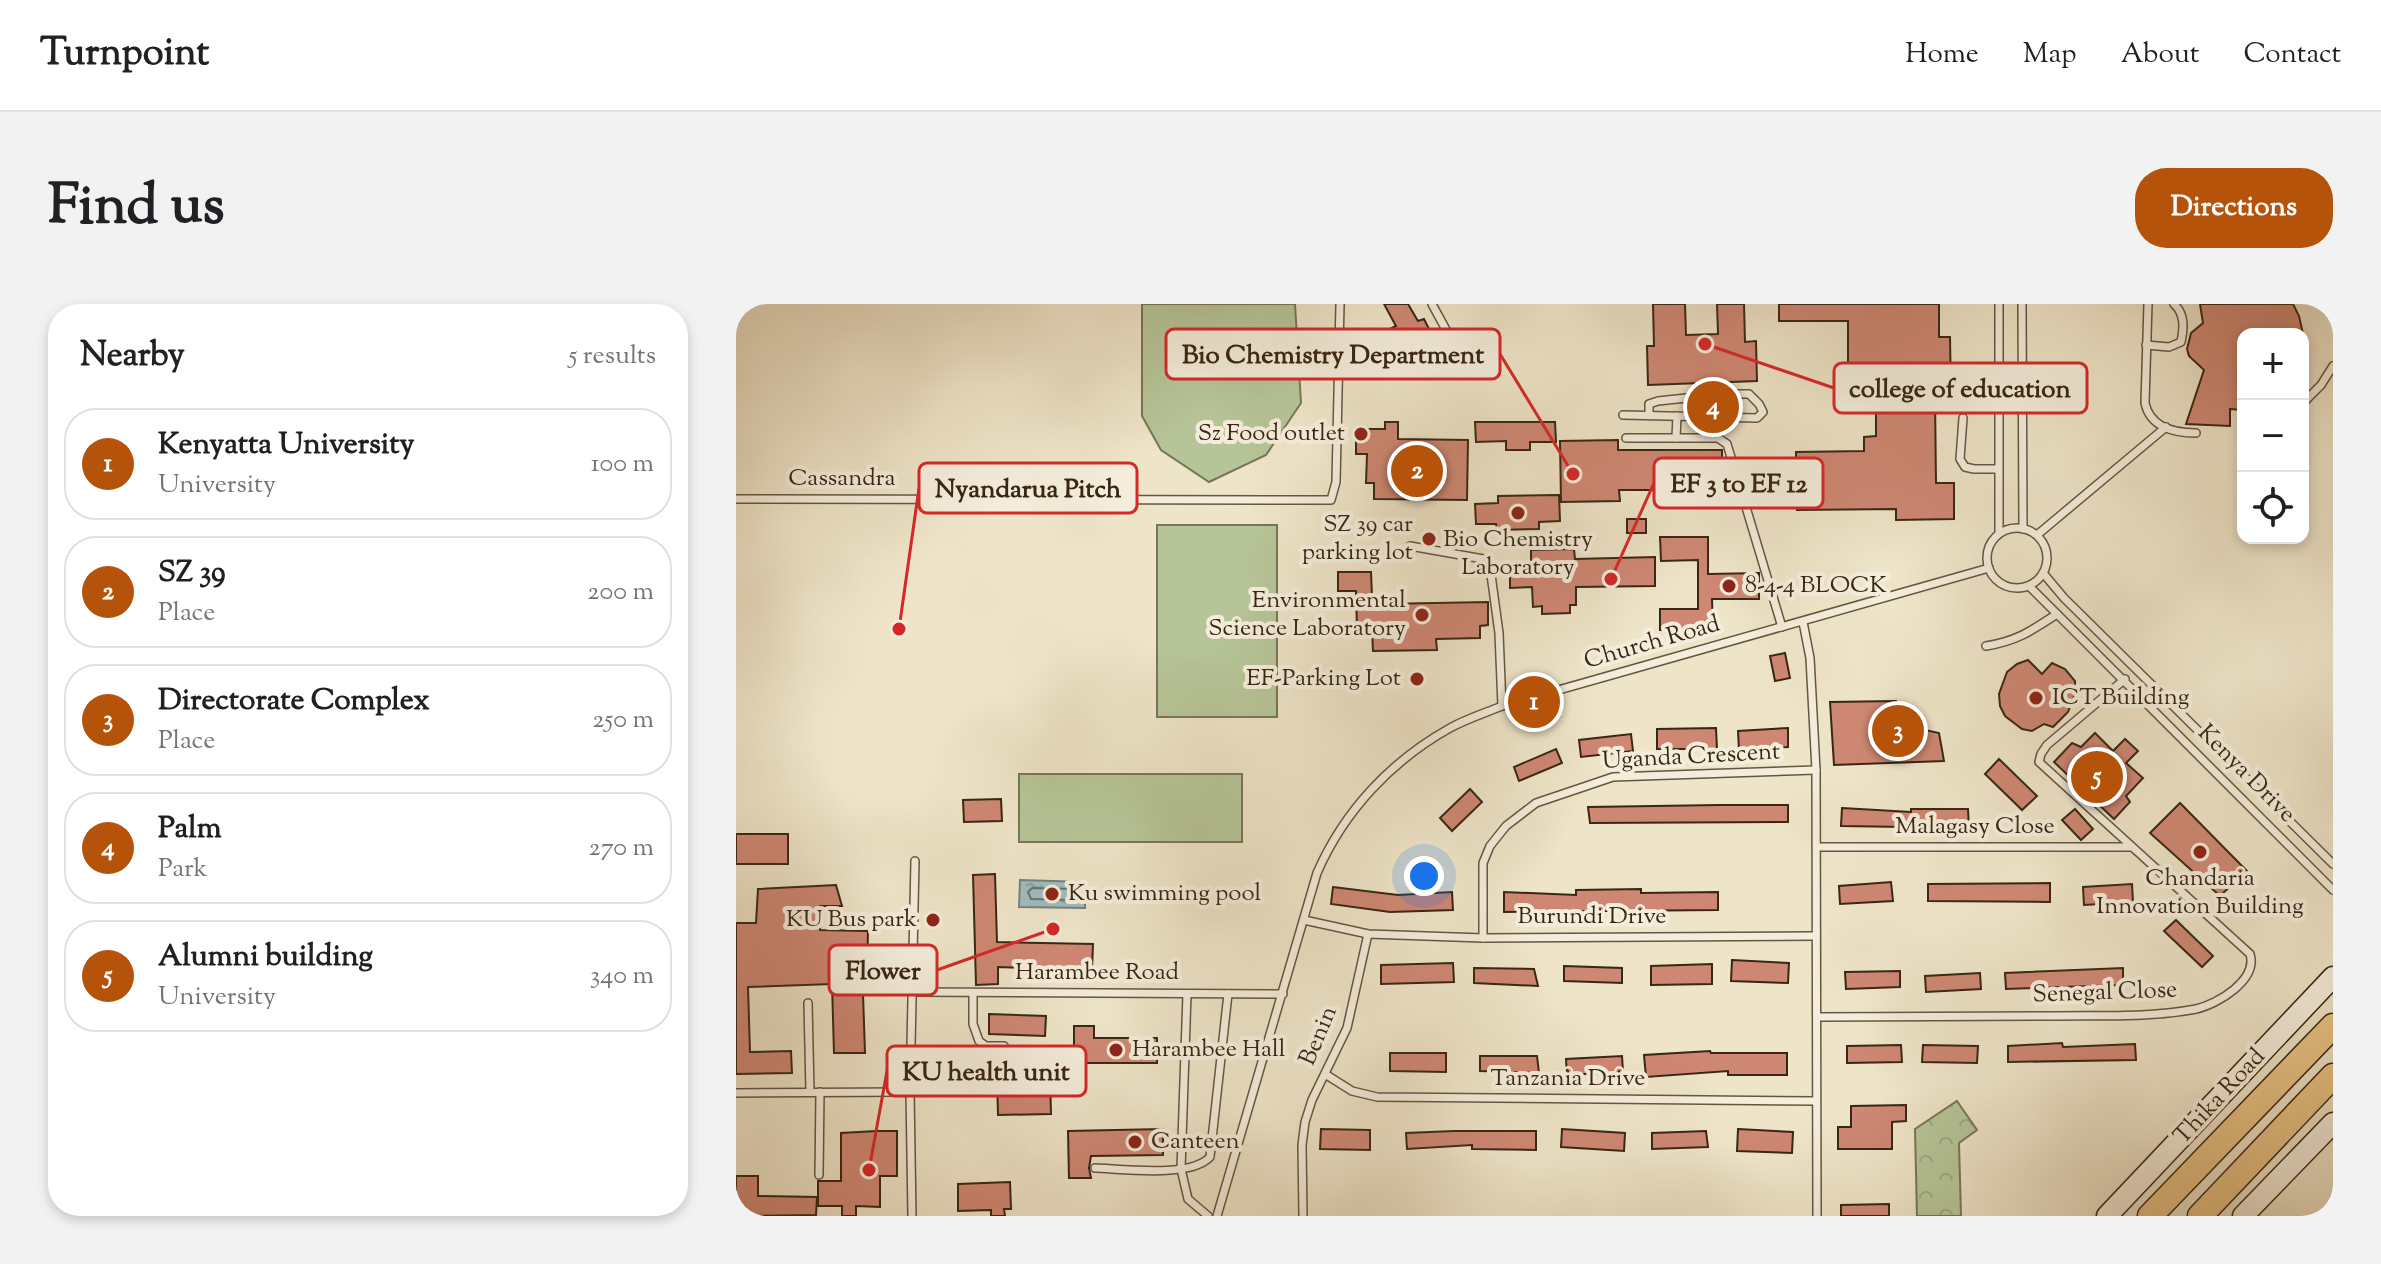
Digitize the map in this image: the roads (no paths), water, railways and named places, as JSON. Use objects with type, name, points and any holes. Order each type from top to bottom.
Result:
[{"type":"highway","name":"Thika Road","points":[[2150,1216],[2333,1026]]},
{"type":"highway","points":[[2200,1216],[2333,1076]]},
{"type":"main road","name":"Thika Road","points":[[2107,1216],[2333,977]]},
{"type":"main road","points":[[2243,1216],[2333,1123]]},
{"type":"lane","name":"Cassandra","points":[[736,499],[1331,500],[1336,482],[1340,304]]},
{"type":"lane","points":[[1432,304],[1450,337]]},
{"type":"lane","points":[[1999,304],[1999,533]]},
{"type":"lane","points":[[2022,304],[2023,529]]},
{"type":"lane","points":[[2148,304],[2147,414],[2155,423],[2181,433],[2196,433]]},
{"type":"lane","points":[[2146,345],[2169,347],[2181,342],[2181,310],[2174,304]]},
{"type":"lane","points":[[2306,400],[2321,385],[2333,366]]},
{"type":"lane","points":[[1623,415],[1649,416],[1757,418],[1763,412],[1749,394],[1724,394],[1658,401],[1649,404],[1649,416]]},
{"type":"lane","points":[[1676,438],[1677,416]]},
{"type":"lane","points":[[1963,418],[1960,459],[1965,467],[1998,469]]},
{"type":"lane","points":[[2037,535],[2166,427]]},
{"type":"lane","points":[[1626,438],[1718,438],[1727,444],[1782,627]]},
{"type":"lane","points":[[2008,529],[2023,529],[2037,535],[2047,553],[2043,573],[2029,586],[2019,588],[2001,583],[1989,568],[1988,549],[1999,533],[2008,529]]},
{"type":"lane","points":[[1410,546],[1489,560],[1499,633],[1502,706]]},
{"type":"lane","name":"Church Road","points":[[1217,1216],[1317,873],[1341,827],[1371,788],[1407,755],[1452,726],[1502,706],[1989,568]]},
{"type":"lane","name":"Kenya Drive","points":[[2043,573],[2064,598],[2333,864]]},
{"type":"lane","name":"Kenya Drive","points":[[2029,586],[2333,890]]},
{"type":"lane","points":[[1986,646],[2010,642],[2026,635],[2057,614]]},
{"type":"lane","points":[[1803,622],[1810,658],[1818,847],[1817,1216]]},
{"type":"lane","points":[[2125,679],[2047,745],[2039,762],[2132,847]]},
{"type":"lane","name":"Uganda Crescent","points":[[1483,938],[1483,863],[1490,846],[1506,826],[1536,803],[1613,777],[1816,770]]},
{"type":"lane","points":[[2266,821],[2278,810]]},
{"type":"lane","name":"Malagasy Close","points":[[1818,847],[2132,847]]},
{"type":"lane","name":"Senegal Close","points":[[1818,1017],[2130,1015],[2198,1009],[2215,1001],[2250,974],[2253,963],[2250,954],[2132,847]]},
{"type":"lane","points":[[912,1216],[910,1092],[915,861]]},
{"type":"lane","points":[[1304,920],[1368,934]]},
{"type":"lane","name":"Burundi Drive","points":[[1368,934],[1483,938],[1816,936]]},
{"type":"lane","name":"Benin","points":[[1303,1216],[1302,1145],[1305,1122],[1352,1011],[1368,934]]},
{"type":"lane","name":"Harambee Road","points":[[912,992],[1283,994]]},
{"type":"lane","points":[[973,993],[973,1024],[979,1041],[986,1046],[1004,1046]]},
{"type":"lane","points":[[1187,994],[1181,1169],[1188,1199],[1208,1216]]},
{"type":"lane","points":[[1095,1168],[1181,1169],[1201,1164],[1212,1154],[1228,994]]},
{"type":"lane","points":[[808,1003],[810,1092]]},
{"type":"lane","name":"Tanzania Drive","points":[[1325,1074],[1352,1091],[1377,1097],[1816,1101]]},
{"type":"lane","points":[[819,1175],[820,1092]]},
{"type":"lane","points":[[736,1093],[910,1092]]},
{"type":"water","name":"Ku swimming pool","points":[[1020,880],[1085,882],[1085,908],[1019,907]]},
{"type":"place","name":"college of education","points":[[1705,344]]},
{"type":"place","name":"Palm","points":[[1713,407]]},
{"type":"place","name":"Sz Food outlet","points":[[1361,434]]},
{"type":"place","name":"SZ 39","points":[[1417,471]]},
{"type":"place","name":"Bio Chemistry Department","points":[[1573,474]]},
{"type":"place","name":"Bio Chemistry Laboratory","points":[[1518,513]]},
{"type":"place","name":"SZ 39 car parking lot","points":[[1429,539]]},
{"type":"place","name":"EF 3 to EF 12","points":[[1611,579]]},
{"type":"place","name":"8-4-4 BLOCK","points":[[1729,586]]},
{"type":"place","name":"Environmental Science Laboratory","points":[[1422,615]]},
{"type":"place","name":"Nyandarua Pitch","points":[[899,629]]},
{"type":"place","name":"EF-Parking Lot","points":[[1417,679]]},
{"type":"place","name":"ICT Building","points":[[2036,698]]},
{"type":"place","name":"Kenyatta University","points":[[1534,702]]},
{"type":"place","name":"Directorate Complex","points":[[1898,731]]},
{"type":"place","name":"Alumni building","points":[[2097,777]]},
{"type":"place","name":"Chandaria Innovation Building","points":[[2200,852]]},
{"type":"place","name":"Ku swimming pool","points":[[1052,894]]},
{"type":"place","name":"KU Bus park","points":[[933,920]]},
{"type":"place","name":"Flower","points":[[1053,929]]},
{"type":"place","name":"Harambee Hall","points":[[1116,1050]]},
{"type":"place","name":"Canteen","points":[[1135,1142]]},
{"type":"place","name":"KU health unit","points":[[869,1170]]}]
